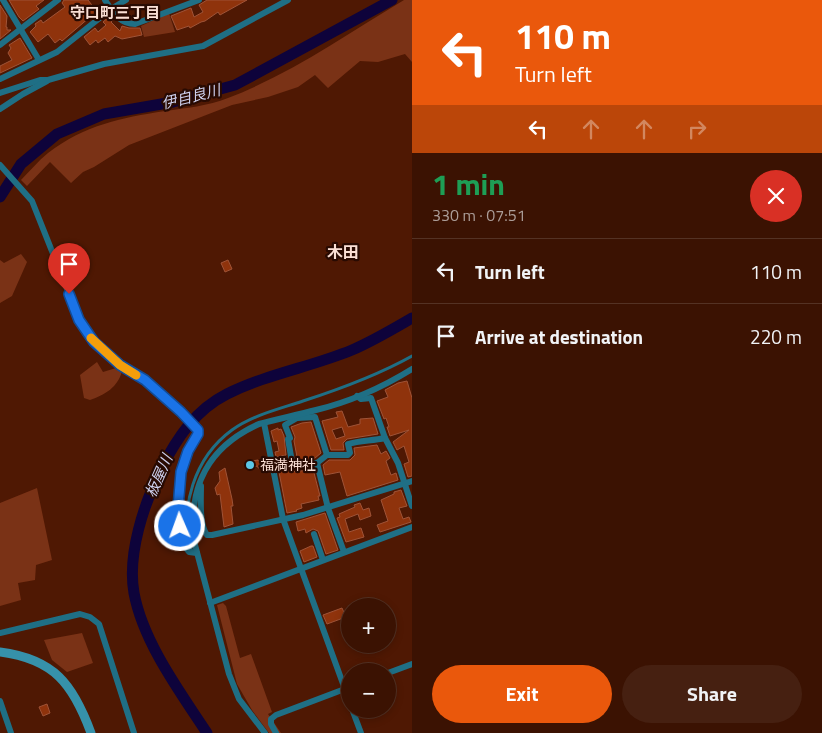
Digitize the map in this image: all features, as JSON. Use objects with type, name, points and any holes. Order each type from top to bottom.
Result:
[{"type":"street","points":[[3,0],[39,60]]},
{"type":"street","points":[[0,45],[58,0]]},
{"type":"street","points":[[105,0],[114,15],[128,24],[134,24],[199,0]]},
{"type":"street","points":[[0,79],[57,52],[111,9],[126,0]]},
{"type":"street","points":[[0,108],[48,80],[104,64],[203,46],[288,0]]},
{"type":"street","points":[[0,93],[40,80],[48,80]]},
{"type":"street","points":[[0,165],[26,194],[36,212],[85,330],[94,342],[120,365],[145,380],[196,426],[198,434],[188,451],[181,472],[178,508],[182,542],[187,550],[195,553]]},
{"type":"street","points":[[264,733],[239,699],[229,674],[195,553],[192,528],[193,501],[200,480],[210,462],[220,450],[235,437],[250,428],[317,410],[369,392],[412,369]]},
{"type":"street","points":[[357,396],[361,399],[371,398],[385,438],[398,463],[412,506]]},
{"type":"street","points":[[327,455],[315,417],[297,416],[285,425],[290,438],[288,440],[292,462],[296,467],[317,463],[327,455],[348,456],[350,452],[348,444],[358,440],[385,438]]},
{"type":"street","points":[[264,423],[283,519],[341,672]]},
{"type":"street","points":[[317,463],[328,508],[344,552]]},
{"type":"street","points":[[200,480],[204,531],[207,535],[212,536],[328,508],[412,481]]},
{"type":"street","points":[[210,603],[412,527]]},
{"type":"street","points":[[314,534],[323,560]]},
{"type":"street","points":[[0,633],[63,617],[80,614],[90,617],[99,624],[134,733]]},
{"type":"street","points":[[0,652],[21,656],[41,664],[56,673],[77,698],[91,733]]},
{"type":"street","points":[[396,670],[412,664]]},
{"type":"street","points":[[276,733],[271,724],[271,718],[341,690]]},
{"type":"street","points":[[0,703],[12,733]]},
{"type":"street","points":[[355,718],[361,733]]},
{"type":"lane","points":[[195,553],[186,520],[188,499],[196,474],[216,444],[233,429],[257,416],[358,382],[412,356]]},
{"type":"shaded area","points":[[404,0],[412,0],[412,62],[405,54],[378,62],[360,61],[328,88],[315,75],[298,87],[268,97],[232,105],[129,145],[83,172],[71,183],[50,162],[27,186],[21,180],[48,153],[62,143],[89,129],[118,120],[205,105],[228,98],[296,65]]},
{"type":"shaded area","points":[[169,13],[175,32],[144,37],[141,26]]},
{"type":"shaded area","points":[[21,254],[27,262],[12,296],[0,303],[0,260],[4,263]]},
{"type":"shaded area","points":[[97,362],[103,372],[116,368],[122,371],[117,382],[110,390],[90,400],[84,398],[80,375]]},
{"type":"shaded area","points":[[37,488],[52,560],[36,565],[35,580],[18,583],[21,600],[0,606],[0,503]]},
{"type":"shaded area","points":[[223,603],[226,606],[240,658],[251,654],[272,712],[268,714],[281,733],[269,733],[252,710],[237,684],[217,605]]},
{"type":"shaded area","points":[[82,633],[93,663],[67,672],[52,660],[44,640]]},
{"type":"building","points":[[9,0],[44,0],[36,6],[39,9],[23,21]]},
{"type":"building","points":[[64,0],[88,0],[98,13],[90,17],[62,41],[60,39],[55,43],[48,34],[38,42],[30,32],[36,26],[35,24],[41,20],[43,23],[65,7],[62,3]]},
{"type":"building","points":[[207,0],[247,0],[220,15],[218,12],[190,28],[189,26],[177,30],[171,16],[191,8],[194,17],[203,12],[199,5]]},
{"type":"building","points":[[0,5],[7,16],[7,30],[11,30],[0,39]]},
{"type":"building","points":[[110,16],[113,20],[111,22],[120,31],[122,26],[140,28],[142,35],[122,39],[115,36],[108,42],[105,38],[98,43],[96,40],[90,45],[84,37],[95,28],[98,32],[106,25],[103,22]]},
{"type":"building","points":[[20,38],[32,58],[0,73],[0,66],[12,60],[8,53],[11,48],[9,45]]},
{"type":"building","points":[[228,260],[232,269],[225,272],[221,263]]},
{"type":"building","points":[[407,381],[412,398],[412,476],[408,477],[404,464],[409,462],[404,446],[397,450],[393,442],[409,430],[390,436],[386,418],[384,419],[377,401],[388,397],[385,390],[398,383]]},
{"type":"building","points":[[342,411],[348,427],[360,424],[360,419],[373,418],[378,434],[347,439],[343,443],[344,450],[331,450],[322,421],[338,417],[336,412]],"holes":[[[342,427],[345,436],[336,439],[332,430]]]},
{"type":"building","points":[[311,422],[321,453],[315,458],[298,462],[295,437],[291,427]]},
{"type":"building","points":[[278,428],[278,430],[281,429],[284,436],[286,455],[276,457],[275,452],[279,451],[277,441],[274,442],[271,431]]},
{"type":"building","points":[[377,445],[381,454],[386,451],[390,458],[386,461],[391,475],[396,473],[398,480],[347,496],[340,472],[325,475],[323,465],[329,460],[350,460],[355,455],[354,448]]},
{"type":"building","points":[[266,460],[267,464],[258,468],[258,466],[247,468],[246,462]]},
{"type":"building","points":[[288,465],[295,472],[313,469],[320,496],[318,496],[319,500],[301,504],[302,508],[287,513],[278,467]]},
{"type":"building","points":[[225,468],[233,506],[231,506],[233,524],[224,527],[220,494],[217,495],[215,488],[220,481],[219,472]]},
{"type":"building","points":[[401,490],[407,506],[399,508],[403,519],[409,517],[411,522],[380,532],[377,525],[388,521],[381,500]]},
{"type":"building","points":[[360,503],[363,510],[369,508],[371,516],[360,520],[358,514],[345,519],[349,532],[361,528],[364,537],[346,542],[337,518],[340,517],[339,514]]},
{"type":"building","points":[[325,513],[338,550],[326,554],[318,531],[313,529],[306,533],[305,529],[298,531],[296,522]]},
{"type":"building","points":[[313,546],[317,557],[304,562],[300,551]]},
{"type":"building","points":[[341,608],[341,619],[327,624],[323,615]]},
{"type":"building","points":[[47,704],[50,713],[43,716],[39,707]]},
{"type":"waterway","name":"伊自良川","points":[[0,197],[21,164],[57,134],[104,114],[173,102],[235,85],[392,0]]},
{"type":"waterway","name":"板屋川","points":[[207,733],[174,684],[154,648],[145,630],[134,593],[132,578],[133,562],[138,530],[161,469],[188,426],[205,408],[227,394],[258,381],[352,350],[412,318]]},
{"type":"slow traffic","points":[[91,338],[120,365],[136,375]]},
{"type":"place","name":"福満神社","points":[[250,465]]},
{"type":"district","name":"守口町三丁目","points":[[115,13]]},
{"type":"district","name":"木田","points":[[343,252]]},
{"type":"route","points":[[69,294],[79,320],[94,342],[120,365],[145,380],[196,426],[198,430],[198,434],[188,451],[181,472],[178,508],[180,526]]}]
